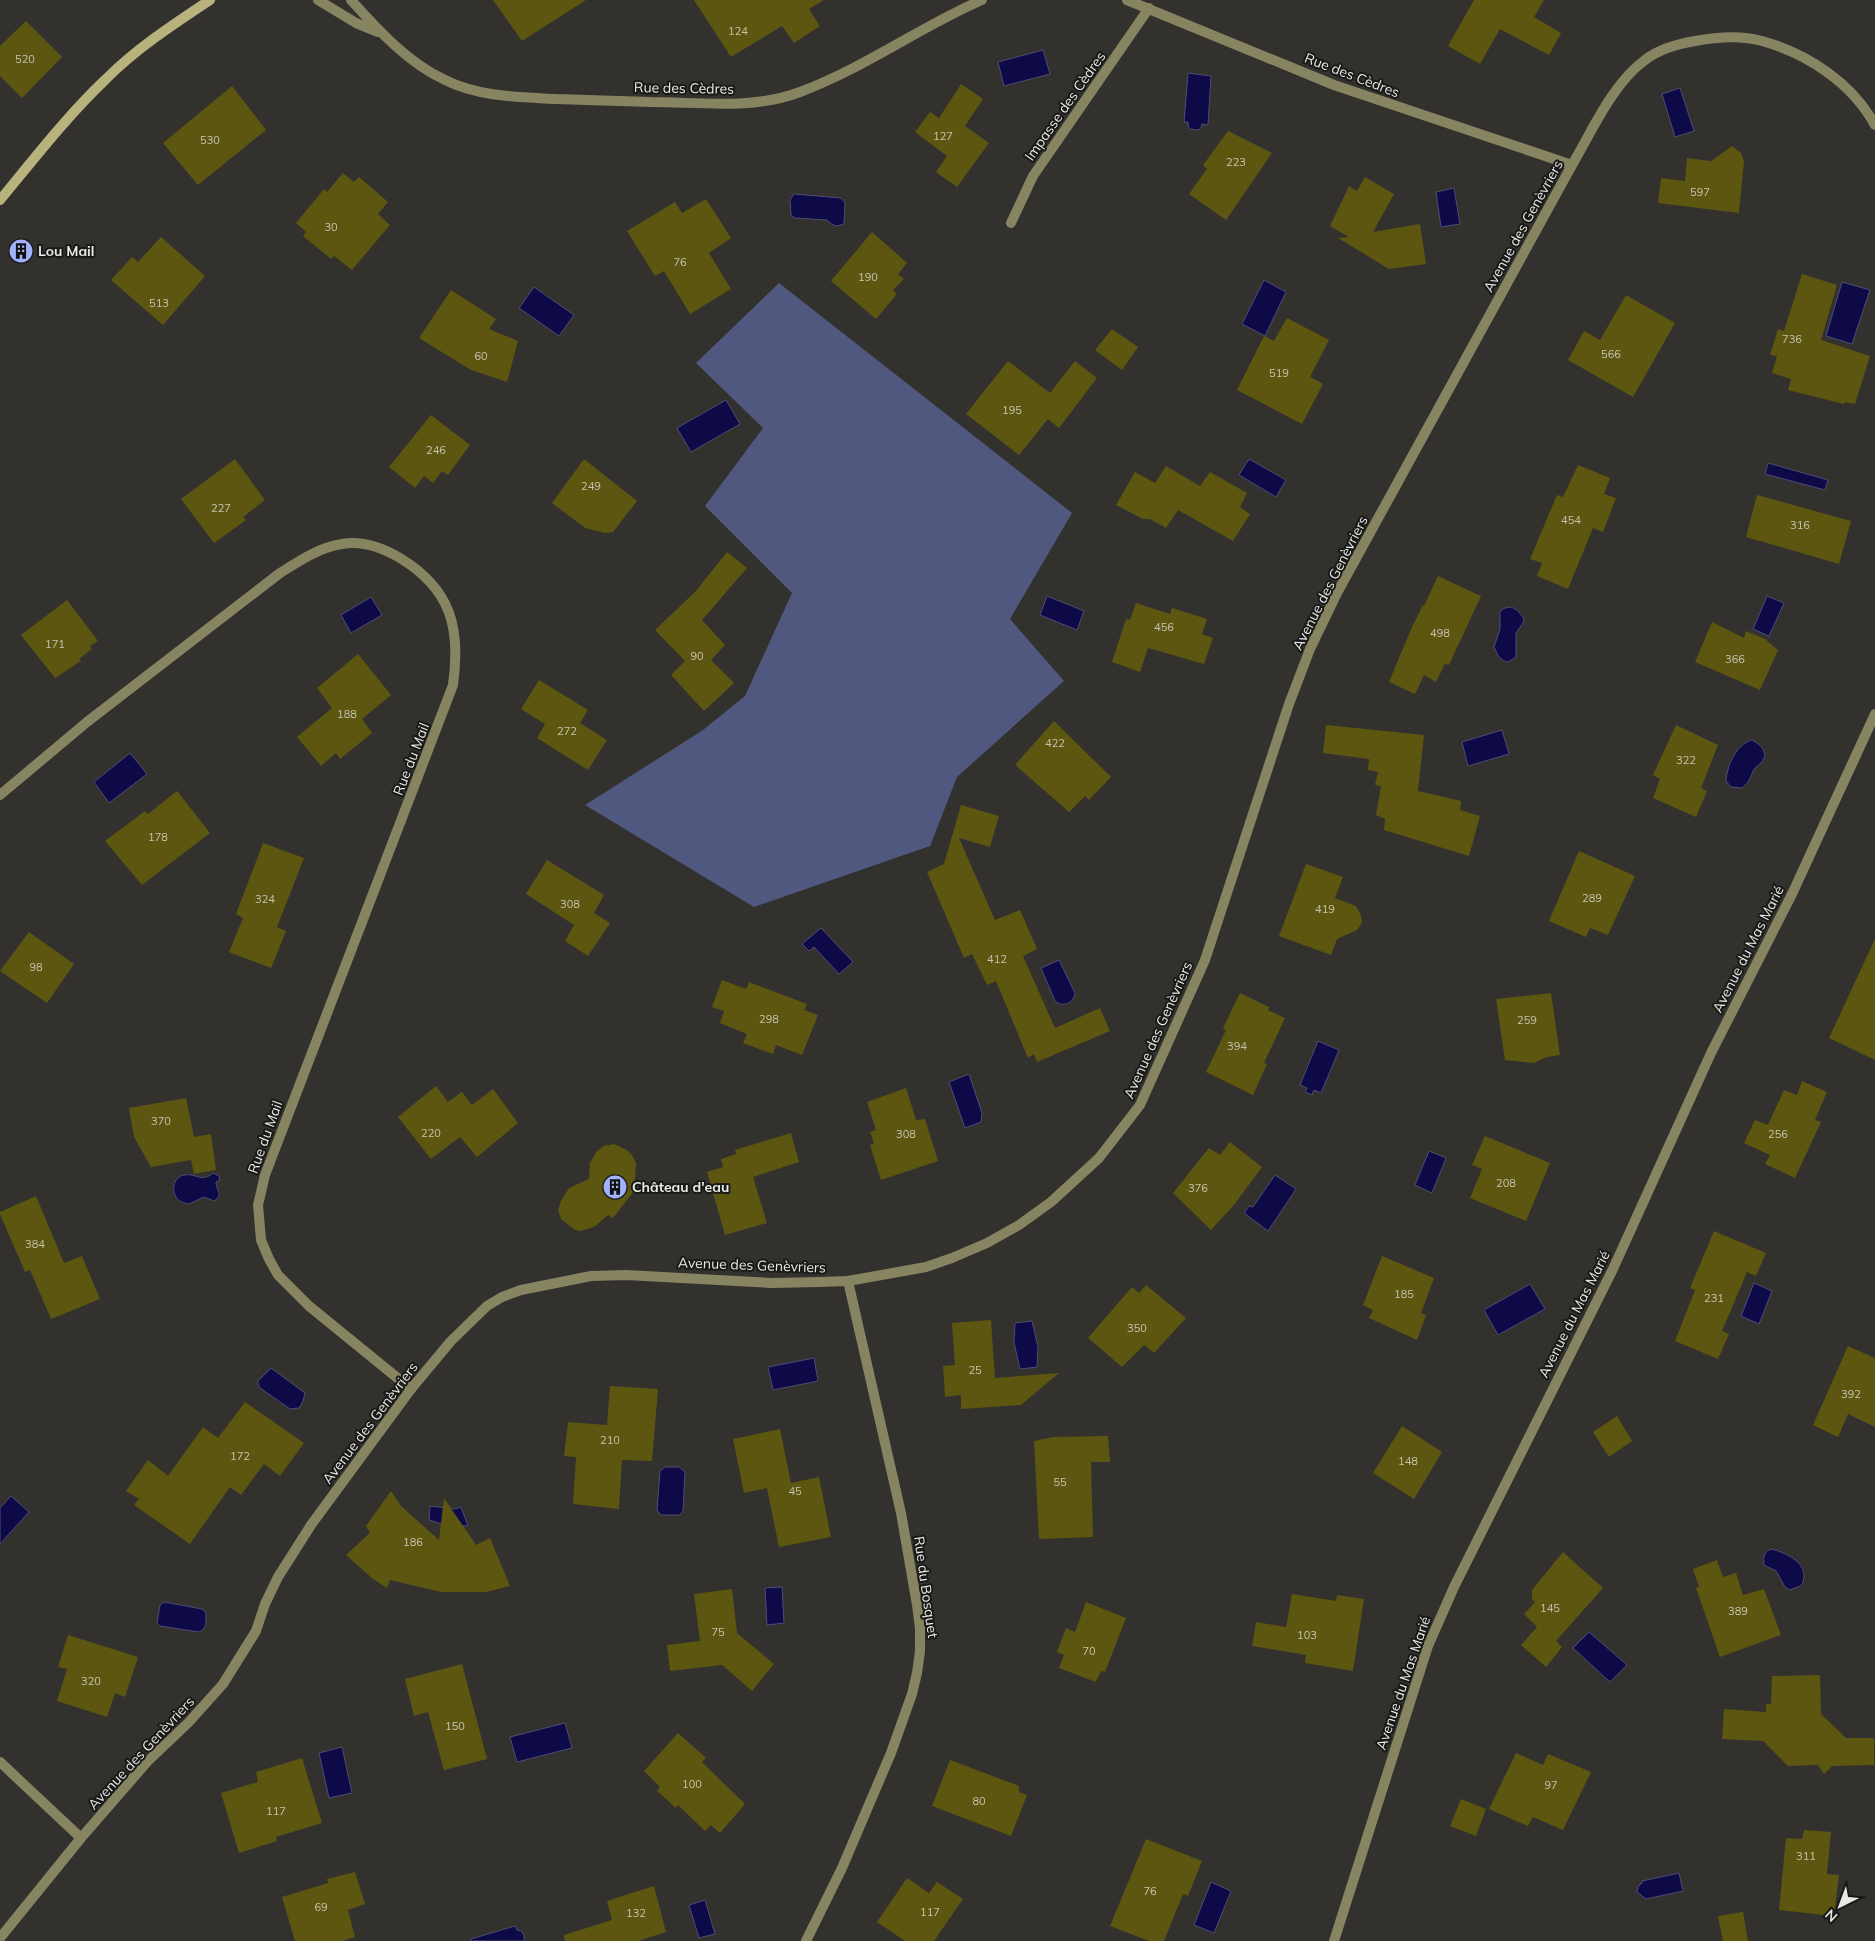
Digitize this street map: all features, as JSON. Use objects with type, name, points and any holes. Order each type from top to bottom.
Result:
[{"type":"street","points":[[0,200],[80,105],[106,78],[135,54],[210,0]]},
{"type":"street","name":"Rue des Cèdres","points":[[318,0],[356,23],[382,33]]},
{"type":"street","name":"Rue des Cèdres","points":[[351,0],[382,33],[419,65],[445,80],[470,90],[533,98],[727,104],[766,101],[799,92],[830,79],[952,13],[982,0]]},
{"type":"street","name":"Rue des Cèdres","points":[[1127,0],[1334,84],[1572,165]]},
{"type":"street","name":"Impasse des Cèdres","points":[[1011,223],[1033,176],[1149,8]]},
{"type":"street","name":"Avenue des Genèvriers","points":[[0,1938],[81,1838],[147,1762],[189,1722],[224,1684],[256,1630],[278,1577],[311,1525],[410,1389],[451,1341],[487,1306],[502,1297],[521,1290],[592,1276],[626,1275],[771,1283],[848,1281],[900,1272],[943,1261],[987,1243],[1019,1225],[1046,1206],[1099,1158],[1133,1116],[1147,1091],[1214,937],[1288,704],[1310,649],[1341,584],[1572,165],[1605,108],[1633,70],[1659,52],[1672,46],[1703,39],[1732,38],[1762,41],[1799,56],[1821,68],[1857,98],[1875,125]]},
{"type":"street","name":"Rue du Mail","points":[[0,795],[95,716],[280,573],[301,560],[342,544],[363,543],[386,550],[406,562],[425,575],[440,591],[450,613],[455,637],[457,662],[453,685],[264,1175],[258,1205],[261,1240],[268,1259],[278,1275],[309,1306],[410,1389]]},
{"type":"street","name":"Avenue du Mas Marié","points":[[1334,1941],[1425,1655],[1454,1587],[1613,1269],[1711,1053],[1792,894],[1875,714]]},
{"type":"street","name":"Rue du Bosquet","points":[[806,1941],[842,1868],[891,1753],[912,1694],[920,1651],[917,1605],[901,1513],[848,1281]]},
{"type":"street","points":[[0,1762],[81,1838]]},
{"type":"shaded area","points":[[1043,50],[1050,74],[1004,86],[998,62]]},
{"type":"shaded area","points":[[1188,73],[1211,76],[1208,125],[1202,124],[1198,130],[1189,129],[1188,122],[1184,122]]},
{"type":"shaded area","points":[[1680,88],[1694,131],[1675,137],[1662,94]]},
{"type":"shaded area","points":[[1454,188],[1460,224],[1441,227],[1436,192]]},
{"type":"shaded area","points":[[794,194],[841,198],[845,203],[844,224],[837,226],[827,220],[795,218],[791,215],[790,200]]},
{"type":"shaded area","points":[[1264,280],[1286,292],[1265,336],[1242,324]]},
{"type":"shaded area","points":[[1842,282],[1870,290],[1852,344],[1826,336]]},
{"type":"shaded area","points":[[779,283],[1072,513],[1010,619],[1064,681],[957,777],[930,846],[754,907],[585,805],[703,730],[745,696],[792,593],[705,506],[763,428],[696,363]]},
{"type":"shaded area","points":[[534,287],[574,315],[559,336],[519,308]]},
{"type":"shaded area","points":[[726,400],[740,424],[691,452],[677,428]]},
{"type":"shaded area","points":[[1249,459],[1286,480],[1276,497],[1239,475]]},
{"type":"shaded area","points":[[1768,463],[1828,480],[1825,490],[1765,474]]},
{"type":"shaded area","points":[[1047,596],[1084,611],[1077,630],[1040,615]]},
{"type":"shaded area","points":[[1767,596],[1784,603],[1769,636],[1753,629]]},
{"type":"shaded area","points":[[371,597],[382,615],[351,633],[341,615]]},
{"type":"shaded area","points":[[1511,607],[1517,610],[1524,618],[1516,633],[1516,657],[1508,662],[1498,656],[1494,647],[1500,629],[1500,611]]},
{"type":"shaded area","points":[[1502,730],[1509,754],[1468,766],[1462,742]]},
{"type":"shaded area","points":[[1752,740],[1763,749],[1764,758],[1742,788],[1731,787],[1726,781],[1730,762],[1741,746]]},
{"type":"shaded area","points":[[130,753],[147,774],[109,803],[94,782]]},
{"type":"shaded area","points":[[821,928],[853,962],[839,974],[814,947],[809,951],[802,944]]},
{"type":"shaded area","points":[[1059,960],[1075,993],[1073,999],[1065,1004],[1055,1001],[1041,968]]},
{"type":"shaded area","points":[[1318,1041],[1339,1050],[1321,1093],[1314,1090],[1312,1095],[1305,1092],[1307,1088],[1300,1085]]},
{"type":"shaded area","points":[[969,1074],[982,1113],[981,1122],[965,1128],[949,1082]]},
{"type":"shaded area","points":[[1429,1151],[1446,1158],[1432,1193],[1415,1185]]},
{"type":"shaded area","points":[[213,1173],[219,1176],[220,1180],[216,1182],[219,1196],[214,1201],[204,1197],[189,1204],[183,1203],[174,1194],[174,1184],[181,1176],[188,1175],[202,1178]]},
{"type":"shaded area","points":[[1275,1175],[1296,1189],[1268,1231],[1244,1213],[1249,1206],[1253,1207]]},
{"type":"shaded area","points":[[1754,1283],[1772,1291],[1759,1324],[1741,1316]]},
{"type":"shaded area","points":[[1530,1284],[1545,1309],[1498,1335],[1484,1310]]},
{"type":"shaded area","points":[[1032,1321],[1038,1347],[1037,1367],[1020,1369],[1014,1343],[1015,1323]]},
{"type":"shaded area","points":[[814,1358],[818,1381],[773,1390],[768,1367]]},
{"type":"shaded area","points":[[271,1368],[305,1393],[299,1408],[290,1409],[260,1388],[258,1381]]},
{"type":"shaded area","points":[[665,1467],[679,1467],[685,1472],[683,1511],[680,1515],[661,1515],[657,1510],[660,1471]]},
{"type":"shaded area","points":[[11,1496],[29,1512],[0,1544],[0,1508]]},
{"type":"shaded area","points":[[430,1506],[455,1509],[461,1507],[468,1526],[445,1525],[429,1520]]},
{"type":"shaded area","points":[[1772,1549],[1791,1557],[1801,1566],[1804,1578],[1802,1585],[1790,1590],[1785,1587],[1776,1571],[1764,1565],[1767,1551]]},
{"type":"shaded area","points":[[782,1587],[784,1623],[767,1625],[765,1588]]},
{"type":"shaded area","points":[[164,1602],[202,1609],[206,1613],[206,1624],[202,1631],[160,1626],[157,1623],[160,1605]]},
{"type":"shaded area","points":[[1589,1632],[1627,1665],[1610,1682],[1573,1648]]},
{"type":"shaded area","points":[[565,1723],[572,1748],[517,1762],[510,1737]]},
{"type":"shaded area","points":[[342,1747],[352,1793],[329,1798],[319,1753]]},
{"type":"shaded area","points":[[1679,1873],[1683,1891],[1646,1899],[1637,1892],[1642,1881]]},
{"type":"shaded area","points":[[1211,1882],[1231,1891],[1214,1933],[1194,1925]]},
{"type":"shaded area","points":[[705,1900],[715,1934],[699,1938],[689,1905]]},
{"type":"shaded area","points":[[515,1926],[524,1935],[524,1941],[471,1941],[471,1939]]},
{"type":"building","points":[[493,0],[586,0],[522,41]]},
{"type":"building","points":[[694,0],[824,0],[809,9],[820,26],[794,43],[782,26],[731,57]]},
{"type":"building","points":[[1474,0],[1544,0],[1534,17],[1561,33],[1549,55],[1500,29],[1480,64],[1448,46]]},
{"type":"building","points":[[26,21],[62,57],[22,98],[0,76],[0,46]]},
{"type":"building","points":[[961,84],[983,99],[965,126],[989,143],[957,187],[936,172],[947,156],[915,132],[930,112],[939,118]]},
{"type":"building","points":[[232,86],[266,130],[198,185],[163,143]]},
{"type":"building","points":[[1228,131],[1272,153],[1226,220],[1189,194],[1207,169],[1203,165]]},
{"type":"building","points":[[1732,146],[1741,153],[1744,161],[1739,213],[1658,203],[1661,178],[1685,181],[1687,158],[1711,161]]},
{"type":"building","points":[[343,173],[354,182],[359,177],[388,202],[378,214],[390,225],[352,270],[334,256],[331,259],[303,236],[306,232],[296,223],[324,189],[327,192]]},
{"type":"building","points":[[1365,177],[1394,194],[1373,232],[1420,224],[1426,264],[1389,269],[1338,238],[1349,237],[1330,226],[1349,186],[1357,191]]},
{"type":"building","points":[[706,199],[731,238],[709,253],[731,289],[690,314],[664,271],[655,276],[627,231],[675,202],[682,213]]},
{"type":"building","points":[[872,232],[907,263],[898,274],[904,279],[893,290],[897,294],[876,319],[831,281]]},
{"type":"building","points":[[161,237],[205,276],[163,325],[111,280],[132,257],[138,262]]},
{"type":"building","points":[[1802,274],[1837,285],[1821,340],[1870,356],[1855,404],[1845,402],[1844,404],[1788,390],[1791,379],[1772,373],[1777,356],[1770,355],[1778,329],[1784,331]]},
{"type":"building","points":[[451,290],[496,319],[489,329],[518,341],[507,382],[471,370],[419,338]]},
{"type":"building","points":[[1626,295],[1675,323],[1633,397],[1568,360],[1584,331],[1600,340]]},
{"type":"building","points":[[1287,318],[1329,340],[1310,377],[1323,384],[1302,424],[1237,390],[1264,336],[1274,341]]},
{"type":"building","points":[[1112,329],[1138,347],[1122,370],[1095,350]]},
{"type":"building","points":[[1008,361],[1050,393],[1075,361],[1097,378],[1059,428],[1048,419],[1019,455],[966,414]]},
{"type":"building","points":[[431,415],[470,445],[448,475],[442,471],[433,483],[424,476],[415,488],[389,467]]},
{"type":"building","points":[[235,459],[265,500],[243,517],[246,520],[214,543],[181,499]]},
{"type":"building","points":[[584,459],[637,501],[613,532],[605,533],[585,528],[552,503]]},
{"type":"building","points":[[1578,465],[1610,478],[1604,494],[1616,498],[1603,532],[1593,528],[1568,589],[1537,576],[1542,563],[1530,559],[1557,495],[1563,497]]},
{"type":"building","points":[[1166,466],[1200,486],[1210,472],[1247,493],[1240,507],[1250,514],[1233,541],[1178,510],[1166,528],[1116,505],[1135,472],[1155,483]]},
{"type":"building","points":[[1757,495],[1851,521],[1839,564],[1746,537]]},
{"type":"building","points":[[727,552],[747,568],[702,620],[725,645],[711,660],[734,683],[704,711],[671,675],[685,661],[655,630],[695,592]]},
{"type":"building","points":[[1438,576],[1481,596],[1449,665],[1445,664],[1436,682],[1424,675],[1415,694],[1389,682],[1412,627]]},
{"type":"building","points":[[67,600],[98,641],[90,646],[92,649],[79,659],[81,661],[55,678],[21,635]]},
{"type":"building","points":[[1136,603],[1170,614],[1172,608],[1207,619],[1202,634],[1213,638],[1204,664],[1148,648],[1140,672],[1112,662],[1126,619],[1130,620]]},
{"type":"building","points":[[1712,622],[1744,638],[1746,631],[1765,639],[1778,650],[1760,690],[1695,662]]},
{"type":"building","points":[[358,654],[391,695],[362,719],[372,733],[340,759],[336,753],[321,766],[297,737],[332,708],[317,688]]},
{"type":"building","points":[[539,680],[588,710],[580,723],[607,740],[588,770],[537,738],[545,724],[521,709]]},
{"type":"building","points":[[1054,721],[1111,777],[1089,800],[1085,796],[1069,812],[1015,765]]},
{"type":"building","points":[[1326,725],[1424,735],[1418,791],[1461,801],[1460,810],[1480,816],[1469,856],[1384,830],[1385,819],[1376,815],[1381,786],[1375,785],[1378,772],[1368,770],[1369,759],[1323,753]]},
{"type":"building","points":[[1676,725],[1718,745],[1701,788],[1707,791],[1696,817],[1653,798],[1660,779],[1653,775]]},
{"type":"building","points":[[177,791],[210,833],[142,885],[105,841],[145,811],[148,814]]},
{"type":"building","points":[[961,805],[999,816],[990,847],[959,838],[995,920],[1020,910],[1037,949],[1023,956],[1055,1028],[1100,1008],[1110,1031],[1037,1062],[1034,1054],[1028,1058],[996,981],[987,985],[972,954],[964,958],[927,872],[944,864]]},
{"type":"building","points":[[263,843],[304,858],[277,927],[286,931],[271,968],[229,952],[243,918],[236,914]]},
{"type":"building","points":[[1579,851],[1635,876],[1608,935],[1590,928],[1586,937],[1549,921]]},
{"type":"building","points":[[547,860],[604,895],[594,913],[610,923],[588,956],[565,941],[574,925],[526,894]]},
{"type":"building","points":[[1306,864],[1343,877],[1335,898],[1356,906],[1361,915],[1362,923],[1357,930],[1337,939],[1331,955],[1279,936]]},
{"type":"building","points":[[29,932],[74,964],[47,1003],[0,971]]},
{"type":"building","points":[[1875,939],[1875,1060],[1829,1038]]},
{"type":"building","points":[[722,980],[746,989],[749,982],[807,1004],[804,1010],[818,1015],[802,1055],[776,1045],[773,1054],[743,1043],[747,1034],[720,1023],[724,1011],[712,1007]]},
{"type":"building","points":[[1240,993],[1269,1007],[1268,1010],[1285,1018],[1264,1063],[1267,1064],[1253,1095],[1206,1072],[1226,1030],[1223,1028]]},
{"type":"building","points":[[1551,993],[1560,1055],[1547,1057],[1534,1063],[1505,1060],[1496,999]]},
{"type":"building","points":[[1802,1081],[1827,1092],[1815,1120],[1821,1122],[1795,1178],[1765,1164],[1770,1155],[1744,1143],[1755,1120],[1768,1125],[1784,1090],[1797,1095]]},
{"type":"building","points":[[436,1086],[448,1102],[462,1092],[472,1105],[493,1089],[518,1123],[477,1157],[460,1137],[431,1159],[398,1117]]},
{"type":"building","points":[[906,1088],[916,1120],[925,1119],[938,1161],[881,1180],[870,1145],[874,1143],[870,1132],[876,1130],[867,1102]]},
{"type":"building","points":[[186,1098],[194,1137],[211,1134],[216,1170],[194,1174],[191,1160],[151,1167],[134,1137],[129,1108]]},
{"type":"building","points":[[791,1133],[799,1162],[753,1177],[767,1223],[725,1235],[707,1172],[723,1167],[721,1159],[736,1154],[735,1150]]},
{"type":"building","points":[[1485,1136],[1550,1163],[1526,1221],[1470,1198],[1482,1169],[1472,1165]]},
{"type":"building","points":[[1230,1142],[1262,1167],[1234,1205],[1211,1230],[1173,1193],[1209,1148],[1220,1155]]},
{"type":"building","name":"Château d'eau","points":[[614,1144],[627,1150],[636,1163],[634,1191],[613,1218],[608,1215],[594,1227],[580,1231],[575,1230],[561,1219],[558,1210],[561,1201],[569,1188],[589,1179],[590,1163],[597,1151],[604,1146]]},
{"type":"building","points":[[36,1196],[64,1263],[82,1256],[100,1299],[51,1319],[30,1270],[25,1272],[0,1214],[0,1212]]},
{"type":"building","points":[[1714,1231],[1766,1253],[1756,1276],[1747,1272],[1722,1331],[1729,1334],[1718,1359],[1675,1341],[1695,1290],[1690,1288]]},
{"type":"building","points":[[1382,1256],[1434,1278],[1421,1313],[1426,1315],[1417,1340],[1369,1318],[1373,1310],[1363,1305]]},
{"type":"building","points":[[1146,1285],[1186,1318],[1154,1353],[1144,1345],[1122,1367],[1088,1338],[1132,1287],[1139,1293]]},
{"type":"building","points":[[991,1320],[995,1378],[1059,1373],[1021,1405],[961,1409],[961,1395],[945,1397],[943,1366],[955,1365],[952,1323]]},
{"type":"building","points":[[1848,1346],[1875,1358],[1875,1427],[1848,1414],[1838,1437],[1813,1425]]},
{"type":"building","points":[[610,1386],[658,1389],[652,1461],[622,1460],[619,1509],[573,1504],[576,1457],[564,1456],[568,1422],[607,1425]]},
{"type":"building","points":[[245,1402],[304,1443],[280,1476],[264,1464],[241,1495],[230,1487],[190,1544],[134,1505],[139,1499],[126,1491],[148,1460],[168,1476],[203,1427],[218,1438]]},
{"type":"building","points":[[1617,1416],[1632,1441],[1609,1457],[1593,1432]]},
{"type":"building","points":[[1402,1426],[1442,1452],[1414,1499],[1373,1473]]},
{"type":"building","points":[[780,1429],[791,1483],[819,1477],[831,1537],[779,1547],[767,1488],[744,1493],[733,1439]]},
{"type":"building","points":[[1108,1436],[1110,1462],[1091,1462],[1093,1537],[1039,1539],[1034,1441],[1053,1437]]},
{"type":"building","points":[[391,1491],[401,1506],[439,1540],[444,1498],[476,1545],[490,1538],[510,1586],[486,1592],[441,1592],[390,1580],[387,1588],[373,1579],[346,1555],[370,1533],[366,1526]]},
{"type":"building","points":[[1563,1552],[1603,1588],[1556,1641],[1562,1647],[1546,1667],[1521,1645],[1537,1627],[1524,1614],[1535,1602],[1532,1599],[1532,1590]]},
{"type":"building","points":[[1717,1560],[1723,1577],[1736,1573],[1743,1595],[1764,1589],[1781,1635],[1720,1657],[1696,1588],[1699,1587],[1693,1569]]},
{"type":"building","points":[[732,1589],[737,1633],[774,1664],[752,1691],[722,1665],[670,1671],[667,1645],[700,1641],[694,1594]]},
{"type":"building","points":[[1292,1594],[1336,1601],[1337,1595],[1364,1599],[1353,1671],[1305,1663],[1306,1655],[1252,1646],[1256,1622],[1286,1627]]},
{"type":"building","points":[[1086,1602],[1126,1618],[1105,1672],[1101,1671],[1096,1682],[1059,1668],[1064,1655],[1057,1652],[1066,1628],[1075,1632]]},
{"type":"building","points":[[68,1635],[138,1657],[125,1697],[115,1693],[107,1717],[57,1701],[67,1669],[58,1667]]},
{"type":"building","points":[[462,1664],[487,1759],[444,1770],[428,1712],[414,1716],[405,1679]]},
{"type":"building","points":[[1820,1675],[1821,1714],[1846,1738],[1874,1738],[1874,1765],[1832,1766],[1824,1774],[1818,1765],[1788,1766],[1763,1741],[1722,1739],[1724,1709],[1766,1712],[1766,1704],[1771,1704],[1772,1676]]},
{"type":"building","points":[[678,1733],[706,1758],[702,1762],[745,1804],[720,1833],[711,1825],[705,1831],[678,1805],[676,1808],[657,1791],[660,1787],[644,1771]]},
{"type":"building","points":[[1516,1753],[1543,1765],[1548,1754],[1591,1772],[1563,1830],[1533,1817],[1528,1826],[1489,1809]]},
{"type":"building","points":[[302,1758],[322,1823],[276,1837],[277,1841],[239,1853],[221,1793],[258,1782],[256,1772]]},
{"type":"building","points":[[950,1760],[1019,1786],[1019,1792],[1027,1795],[1011,1836],[932,1806]]},
{"type":"building","points":[[1461,1799],[1486,1809],[1476,1836],[1450,1826]]},
{"type":"building","points":[[1804,1830],[1831,1832],[1827,1874],[1839,1875],[1834,1916],[1779,1910],[1786,1838],[1802,1839]]},
{"type":"building","points":[[1146,1839],[1202,1861],[1188,1896],[1183,1894],[1164,1941],[1149,1941],[1110,1926]]},
{"type":"building","points":[[355,1872],[365,1904],[348,1910],[355,1937],[342,1941],[295,1941],[282,1897],[328,1883],[327,1879]]},
{"type":"building","points":[[907,1878],[929,1893],[937,1882],[963,1899],[934,1941],[905,1941],[877,1922]]},
{"type":"building","points":[[654,1886],[666,1932],[638,1941],[565,1941],[564,1935],[612,1920],[607,1901]]},
{"type":"building","points":[[1743,1912],[1748,1941],[1723,1941],[1718,1916]]},
{"type":"place","name":"Lou Mail","points":[[21,251]]},
{"type":"place","name":"Château d'eau","points":[[615,1187]]}]
